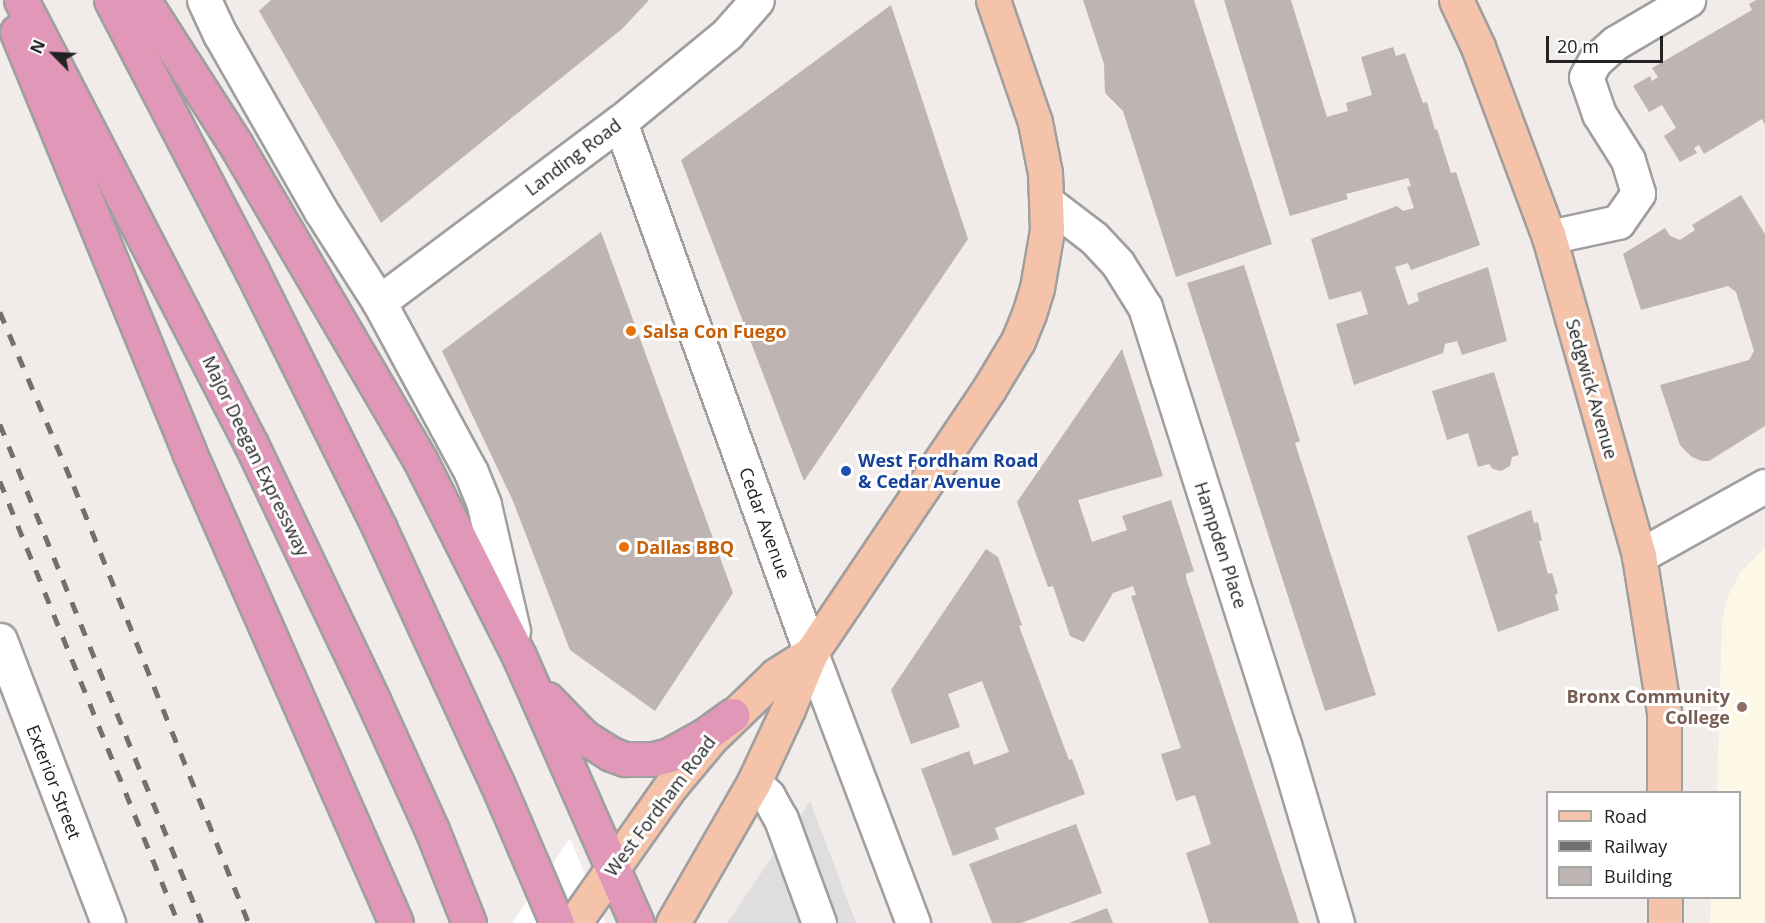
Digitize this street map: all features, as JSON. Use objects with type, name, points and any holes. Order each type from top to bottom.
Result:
[{"type":"highway","points":[[3,0],[189,452],[396,923]]},
{"type":"highway","name":"Major Deegan Expressway","points":[[21,0],[132,210],[251,444],[373,700],[432,830],[469,923]]},
{"type":"highway","points":[[111,0],[247,260],[379,527],[493,772],[557,923]]},
{"type":"highway","points":[[143,0],[236,145],[395,414],[519,656],[637,923]]},
{"type":"highway","points":[[519,656],[549,701],[568,722],[598,747],[625,759],[654,759],[669,755],[696,741],[733,715]]},
{"type":"main road","name":"West Fordham Road","points":[[673,923],[754,782],[788,709],[811,652],[989,389],[1018,341],[1037,288],[1047,230],[1047,202],[1035,122],[993,0]]},
{"type":"main road","name":"Sedgwick Avenue","points":[[1456,0],[1478,47],[1549,237],[1639,556],[1664,712],[1664,791]]},
{"type":"main road","name":"West Fordham Road","points":[[574,923],[670,787],[733,715],[776,675],[811,652]]},
{"type":"main road","points":[[1665,899],[1665,923]]},
{"type":"street","points":[[204,0],[220,34],[315,201],[379,302],[479,489],[519,656]]},
{"type":"street","name":"Landing Road","points":[[379,302],[620,122],[727,34],[757,0]]},
{"type":"street","points":[[1549,237],[1618,222],[1638,193],[1628,160],[1599,114],[1586,77],[1595,62],[1615,43],[1688,0]]},
{"type":"street","name":"Cedar Avenue","points":[[620,122],[811,652],[913,923]]},
{"type":"street","name":"Hampden Place","points":[[1047,202],[1094,238],[1118,264],[1145,307],[1284,744],[1337,923]]},
{"type":"street","points":[[1639,556],[1765,486]]},
{"type":"street","name":"Exterior Street","points":[[0,640],[108,923]]},
{"type":"street","points":[[754,782],[768,796],[781,819],[819,923]]},
{"type":"shaded area","name":"Bronx Community College","points":[[1765,548],[1765,923],[1710,923],[1711,899],[1741,899],[1741,791],[1717,791],[1722,622],[1727,598],[1739,574]]},
{"type":"shaded area","points":[[810,801],[856,923],[727,923],[787,835]]},
{"type":"pier","points":[[570,838],[605,923],[512,923]]},
{"type":"building","points":[[271,0],[649,0],[622,29],[381,223],[259,11]]},
{"type":"building","points":[[1083,0],[1194,0],[1272,244],[1176,277],[1123,111],[1105,93],[1104,64]]},
{"type":"building","points":[[1224,0],[1291,0],[1327,117],[1348,111],[1346,103],[1372,95],[1361,57],[1393,47],[1396,56],[1405,53],[1423,103],[1427,102],[1451,173],[1456,172],[1480,245],[1411,270],[1408,263],[1395,267],[1408,305],[1419,301],[1417,293],[1488,267],[1507,341],[1462,355],[1457,341],[1445,344],[1443,353],[1354,385],[1336,324],[1368,314],[1361,291],[1329,300],[1311,239],[1397,206],[1403,211],[1414,208],[1407,187],[1411,186],[1408,178],[1346,194],[1348,199],[1290,216]]},
{"type":"building","points":[[1756,0],[1765,0],[1765,125],[1762,119],[1704,154],[1699,145],[1694,148],[1697,153],[1680,162],[1664,136],[1676,128],[1662,105],[1649,112],[1633,86],[1650,76],[1652,81],[1658,77],[1652,68],[1752,10],[1749,4]]},
{"type":"building","points":[[891,5],[968,239],[804,481],[681,160]]},
{"type":"building","points":[[1741,195],[1765,234],[1765,426],[1709,461],[1702,461],[1692,457],[1680,445],[1660,385],[1749,360],[1754,351],[1736,292],[1728,286],[1641,310],[1623,254],[1665,228],[1670,236],[1680,240],[1695,230],[1692,225]]},
{"type":"building","points":[[601,232],[733,593],[655,711],[570,650],[513,501],[442,351]]},
{"type":"building","points":[[1244,265],[1300,441],[1295,443],[1376,695],[1325,711],[1187,283]]},
{"type":"building","points":[[1122,349],[1163,476],[1078,500],[1092,542],[1127,530],[1122,516],[1171,500],[1194,571],[1186,574],[1186,578],[1299,923],[1209,923],[1186,853],[1211,844],[1195,795],[1176,801],[1161,754],[1181,748],[1131,596],[1136,595],[1133,586],[1113,593],[1084,642],[1070,636],[1053,586],[1048,587],[1017,502]]},
{"type":"building","points":[[1494,372],[1519,455],[1512,457],[1510,466],[1501,471],[1493,469],[1489,464],[1478,467],[1468,433],[1447,440],[1432,391]]},
{"type":"building","points":[[1531,510],[1534,523],[1538,522],[1542,541],[1539,541],[1548,574],[1552,573],[1558,593],[1555,595],[1559,610],[1498,632],[1467,536]]},
{"type":"building","points":[[986,549],[998,557],[1022,625],[1019,626],[1069,760],[1072,759],[1085,794],[995,828],[999,839],[953,856],[921,769],[969,751],[974,765],[1009,752],[982,681],[948,694],[960,727],[911,744],[891,690]]},
{"type":"building","points":[[1076,824],[1102,893],[1021,923],[992,923],[969,864]]},
{"type":"building","points":[[1107,908],[1113,923],[1069,923]]},
{"type":"railway","points":[[0,312],[74,486],[249,923]]},
{"type":"railway","points":[[0,424],[202,923]]},
{"type":"railway","points":[[0,481],[179,923]]},
{"type":"place","name":"Salsa Con Fuego","points":[[631,331]]},
{"type":"place","name":"West Fordham Road & Cedar Avenue","points":[[846,471]]},
{"type":"place","name":"Dallas BBQ","points":[[624,547]]},
{"type":"place","name":"Bronx Community College","points":[[1742,707]]}]
